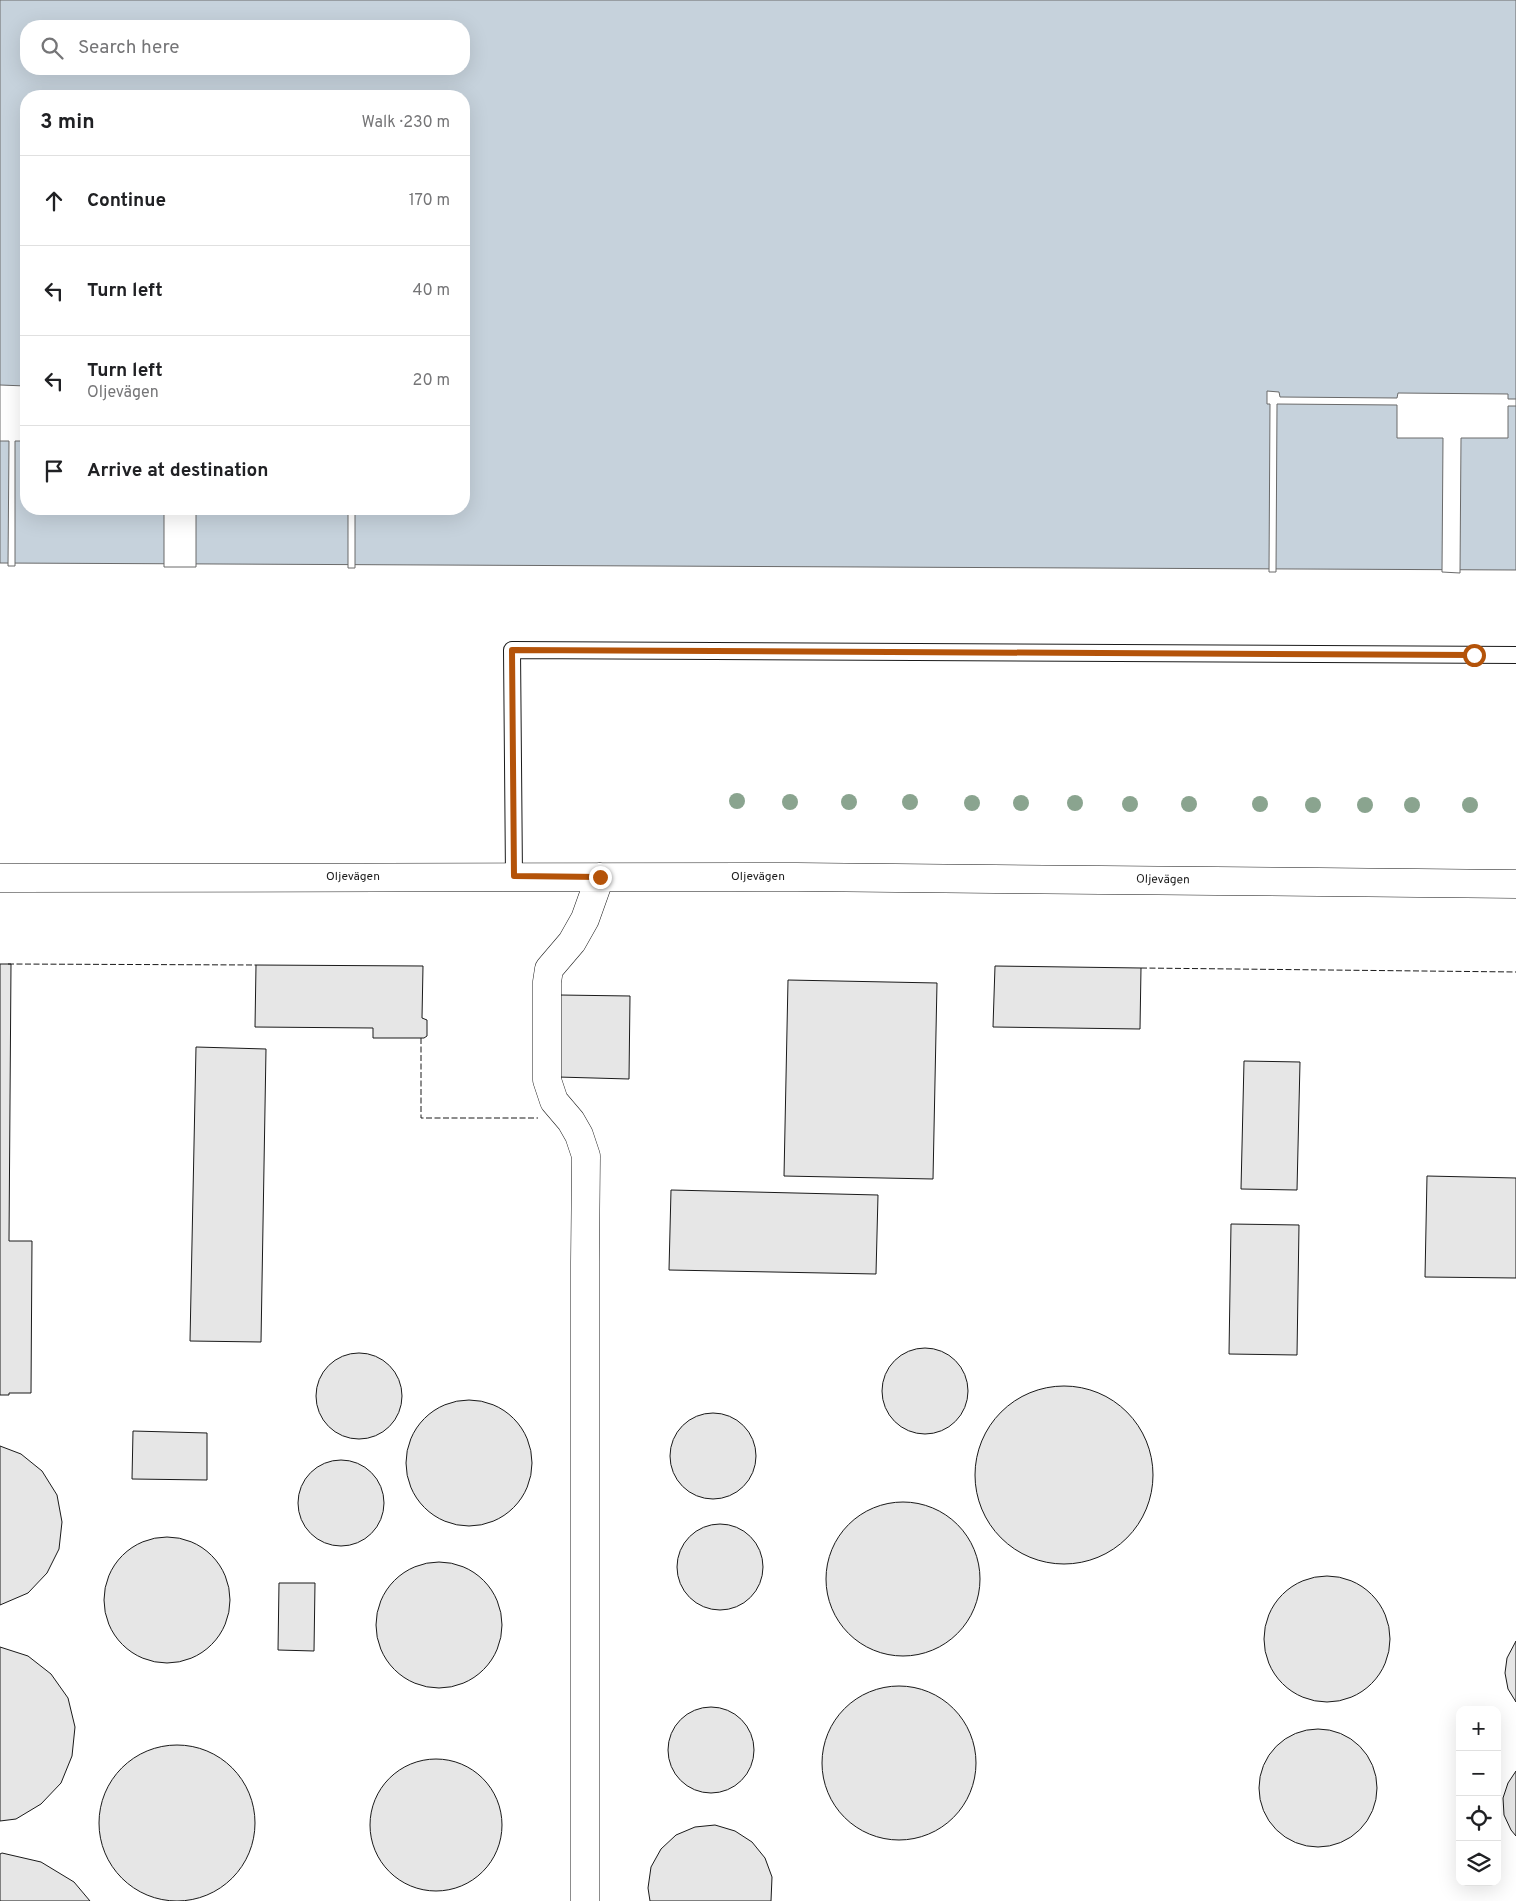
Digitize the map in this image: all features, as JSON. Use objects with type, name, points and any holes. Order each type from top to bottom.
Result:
[{"type":"street","name":"Oljevägen","points":[[0,878],[514,876],[1516,884]]},
{"type":"street","points":[[585,1901],[586,1156],[580,1135],[554,1101],[546,1080],[547,982],[549,969],[572,942],[585,919],[600,877]]},
{"type":"lane","points":[[514,876],[512,650],[1516,655]]},
{"type":"shaded area","points":[[0,0],[1516,0],[1516,570],[0,563]]},
{"type":"pier","points":[[0,385],[20,386],[20,441],[15,441],[15,566],[8,566],[9,441],[0,441]]},
{"type":"pier","points":[[1267,391],[1279,392],[1280,397],[1397,398],[1398,393],[1508,394],[1508,399],[1516,399],[1516,406],[1508,406],[1508,438],[1461,438],[1460,573],[1442,572],[1443,438],[1397,438],[1397,405],[1277,404],[1276,572],[1269,572],[1270,404],[1267,404]]},
{"type":"pier","points":[[164,515],[196,515],[196,567],[164,567]]},
{"type":"pier","points":[[348,515],[355,515],[355,568],[348,568]]},
{"type":"building","points":[[0,964],[11,964],[9,1241],[32,1241],[31,1393],[9,1393],[9,1395],[0,1395]]},
{"type":"building","points":[[256,965],[423,966],[422,1018],[427,1020],[427,1036],[424,1038],[373,1038],[373,1028],[255,1027]]},
{"type":"building","points":[[995,966],[1141,968],[1140,1029],[993,1027]]},
{"type":"building","points":[[788,980],[937,983],[933,1179],[784,1176]]},
{"type":"building","points":[[560,995],[630,996],[629,1079],[558,1077]]},
{"type":"building","points":[[196,1047],[266,1049],[261,1342],[190,1341]]},
{"type":"building","points":[[1244,1061],[1300,1062],[1297,1190],[1241,1189]]},
{"type":"building","points":[[1427,1176],[1516,1178],[1516,1278],[1425,1277]]},
{"type":"building","points":[[671,1190],[878,1195],[876,1274],[669,1270]]},
{"type":"building","points":[[1231,1224],[1299,1225],[1297,1355],[1229,1354]]},
{"type":"building","points":[[925,1348],[942,1351],[956,1360],[965,1374],[968,1391],[965,1408],[956,1422],[942,1431],[925,1434],[908,1431],[894,1422],[885,1408],[882,1391],[885,1374],[894,1360],[908,1351]]},
{"type":"building","points":[[359,1353],[376,1356],[390,1365],[399,1379],[402,1396],[399,1413],[390,1427],[376,1436],[359,1439],[342,1436],[328,1427],[319,1413],[316,1396],[319,1379],[328,1365],[342,1356]]},
{"type":"building","points":[[1064,1386],[1098,1393],[1113,1401],[1127,1412],[1138,1426],[1146,1441],[1153,1475],[1146,1509],[1138,1524],[1127,1538],[1113,1549],[1098,1557],[1064,1564],[1030,1557],[1015,1549],[1001,1538],[990,1524],[982,1509],[975,1475],[982,1441],[990,1426],[1001,1412],[1015,1401],[1030,1393]]},
{"type":"building","points":[[469,1400],[493,1405],[513,1419],[527,1439],[532,1463],[527,1487],[513,1507],[493,1521],[469,1526],[445,1521],[425,1507],[411,1487],[406,1463],[411,1439],[425,1419],[445,1405]]},
{"type":"building","points":[[713,1413],[730,1416],[744,1425],[753,1439],[756,1456],[753,1473],[744,1487],[730,1496],[713,1499],[696,1496],[682,1487],[673,1473],[670,1456],[673,1439],[682,1425],[696,1416]]},
{"type":"building","points":[[133,1431],[207,1433],[207,1480],[132,1479]]},
{"type":"building","points":[[0,1446],[21,1454],[42,1471],[57,1495],[62,1522],[59,1549],[47,1573],[28,1593],[0,1605]]},
{"type":"building","points":[[341,1460],[358,1463],[372,1472],[381,1486],[384,1503],[381,1520],[372,1534],[358,1543],[341,1546],[324,1543],[310,1534],[301,1520],[298,1503],[301,1486],[310,1472],[324,1463]]},
{"type":"building","points":[[903,1502],[932,1508],[946,1515],[957,1525],[967,1536],[974,1550],[980,1579],[974,1608],[967,1622],[957,1633],[946,1643],[932,1650],[903,1656],[874,1650],[860,1643],[849,1633],[839,1622],[832,1608],[826,1579],[832,1550],[839,1536],[849,1525],[860,1515],[874,1508]]},
{"type":"building","points":[[720,1524],[737,1527],[751,1536],[760,1550],[763,1567],[760,1584],[751,1598],[737,1607],[720,1610],[703,1607],[689,1598],[680,1584],[677,1567],[680,1550],[689,1536],[703,1527]]},
{"type":"building","points":[[167,1537],[191,1542],[211,1556],[225,1576],[230,1600],[225,1624],[211,1644],[191,1658],[167,1663],[143,1658],[123,1644],[109,1624],[104,1600],[109,1576],[123,1556],[143,1542]]},
{"type":"building","points":[[439,1562],[463,1567],[483,1581],[497,1601],[502,1625],[497,1649],[483,1669],[463,1683],[439,1688],[415,1683],[395,1669],[381,1649],[376,1625],[381,1601],[395,1581],[415,1567]]},
{"type":"building","points":[[1327,1576],[1351,1581],[1372,1594],[1385,1615],[1390,1639],[1385,1663],[1372,1684],[1351,1697],[1327,1702],[1303,1697],[1282,1684],[1269,1663],[1264,1639],[1269,1615],[1282,1594],[1303,1581]]},
{"type":"building","points":[[279,1583],[315,1583],[314,1651],[278,1650]]},
{"type":"building","points":[[1516,1641],[1516,1702],[1508,1689],[1505,1673],[1507,1658]]},
{"type":"building","points":[[0,1647],[28,1656],[51,1674],[68,1698],[75,1727],[72,1756],[61,1783],[41,1804],[16,1819],[0,1821]]},
{"type":"building","points":[[899,1686],[928,1692],[942,1699],[953,1709],[963,1720],[970,1734],[976,1763],[970,1792],[963,1806],[953,1817],[942,1827],[928,1834],[899,1840],[870,1834],[856,1827],[845,1817],[835,1806],[828,1792],[822,1763],[828,1734],[835,1720],[845,1709],[856,1699],[870,1692]]},
{"type":"building","points":[[711,1707],[728,1710],[742,1719],[751,1733],[754,1750],[751,1767],[742,1781],[728,1790],[711,1793],[694,1790],[680,1781],[671,1767],[668,1750],[671,1733],[680,1719],[694,1710]]},
{"type":"building","points":[[1318,1729],[1341,1733],[1360,1746],[1373,1765],[1377,1788],[1373,1811],[1360,1830],[1341,1843],[1318,1847],[1295,1843],[1276,1830],[1263,1811],[1259,1788],[1263,1765],[1276,1746],[1295,1733]]},
{"type":"building","points":[[169,1745],[185,1745],[200,1748],[214,1754],[237,1773],[246,1786],[252,1800],[255,1823],[254,1838],[246,1860],[227,1883],[214,1892],[200,1898],[185,1901],[169,1901],[154,1898],[140,1892],[117,1873],[108,1860],[102,1846],[99,1831],[99,1815],[102,1800],[108,1786],[127,1763],[140,1754],[154,1748]]},
{"type":"building","points":[[436,1759],[449,1760],[461,1764],[483,1778],[497,1800],[501,1812],[501,1838],[497,1850],[483,1872],[461,1886],[449,1890],[436,1891],[423,1890],[411,1886],[389,1872],[375,1850],[371,1838],[370,1825],[371,1812],[375,1800],[389,1778],[411,1764],[423,1760]]},
{"type":"building","points":[[1516,1771],[1516,1836],[1504,1815],[1503,1798],[1508,1783]]},
{"type":"building","points":[[715,1825],[735,1831],[752,1842],[765,1858],[772,1877],[771,1901],[650,1901],[648,1888],[651,1867],[661,1849],[676,1835],[695,1827]]},
{"type":"building","points":[[0,1854],[41,1862],[74,1882],[90,1901],[0,1901]]},
{"type":"fence","points":[[8,964],[256,965]]},
{"type":"fence","points":[[1141,968],[1516,972]]},
{"type":"fence","points":[[421,1038],[421,1118],[538,1118]]},
{"type":"route","points":[[600,877],[514,876],[512,650],[1474,655]]}]
